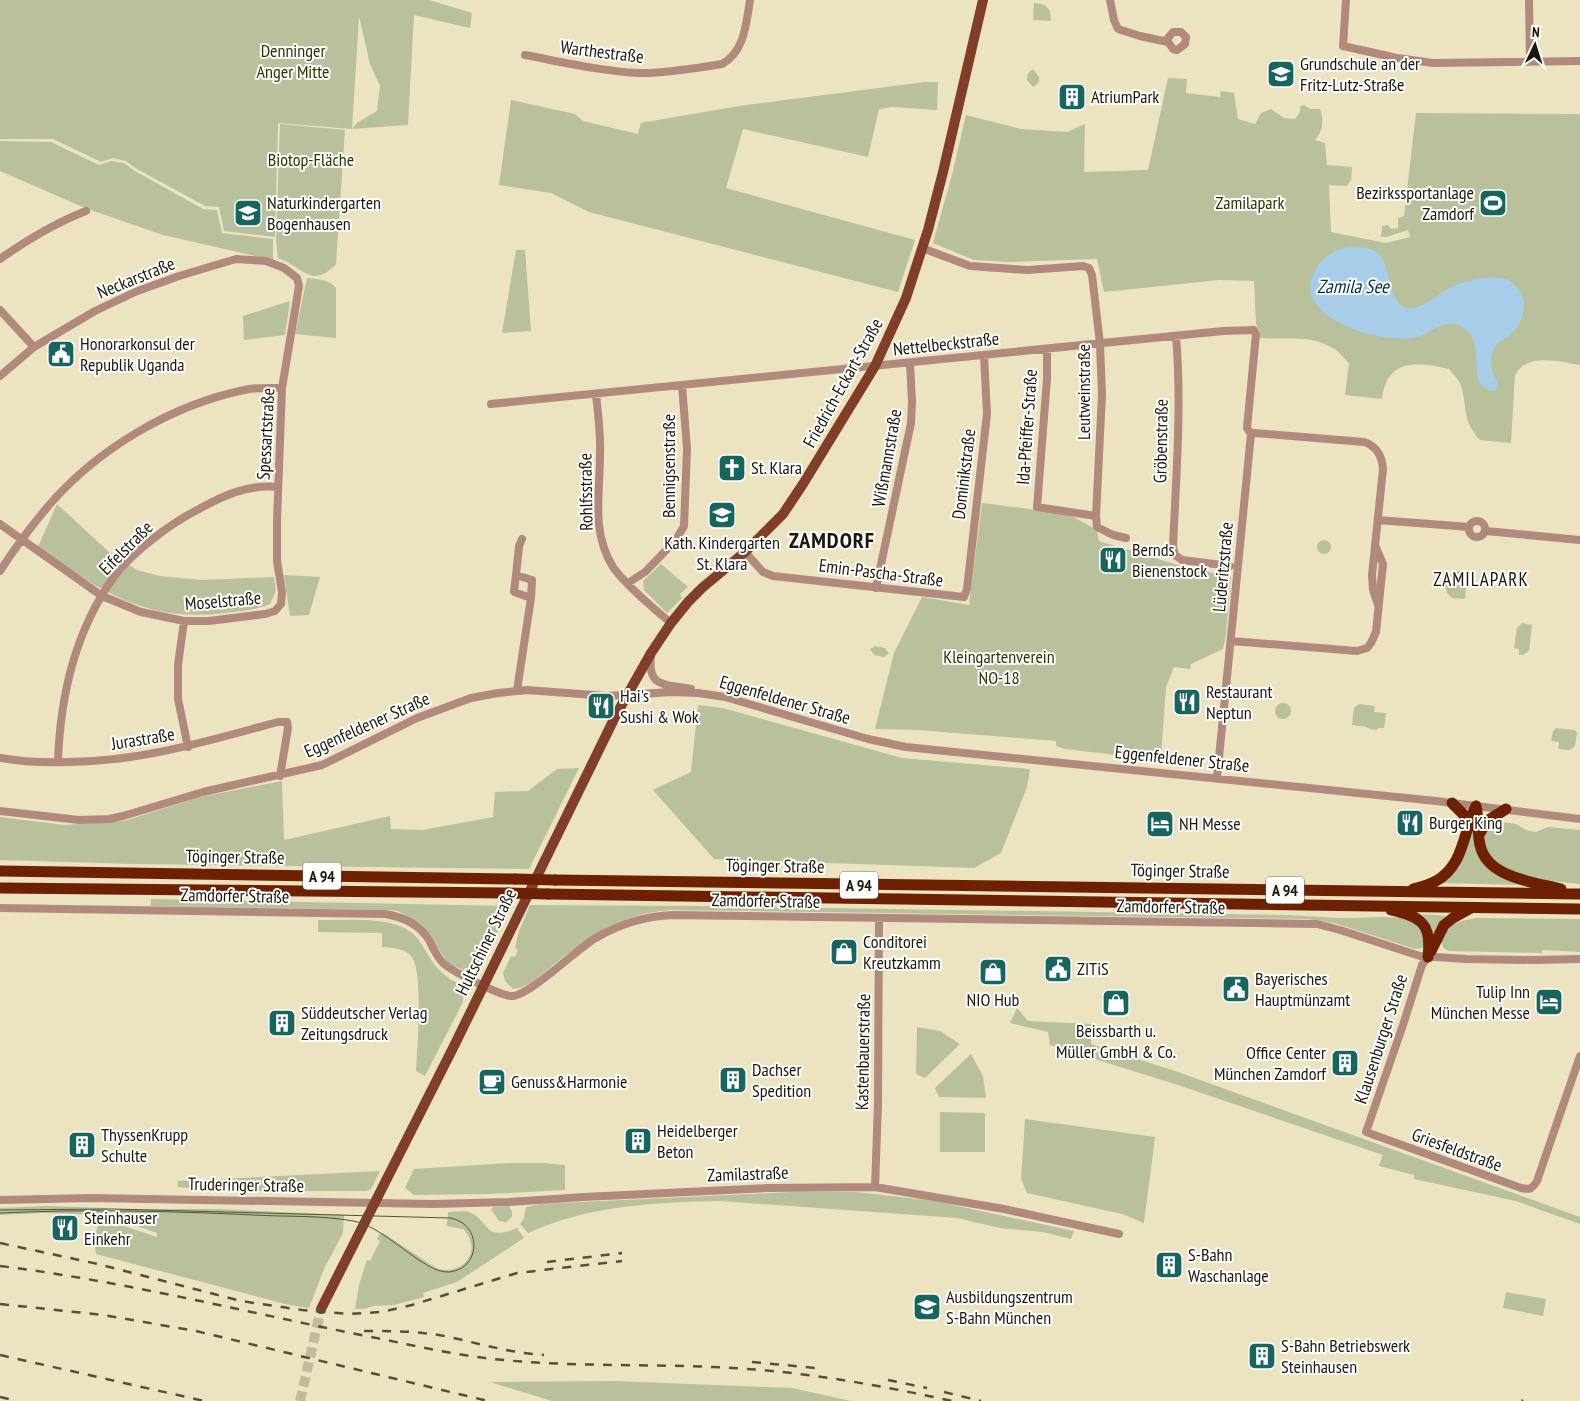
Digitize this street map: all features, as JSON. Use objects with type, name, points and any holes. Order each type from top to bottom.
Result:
[{"type":"highway","points":[[1452,803],[1464,815],[1468,830]]},
{"type":"highway","points":[[1407,892],[1445,875],[1455,863],[1468,830],[1471,815],[1476,806]]},
{"type":"highway","points":[[1476,806],[1480,846],[1492,865],[1507,874],[1526,881],[1580,893]]},
{"type":"highway","points":[[1479,838],[1482,827],[1487,820],[1506,809]]},
{"type":"highway","name":"Töginger Straße","points":[[0,871],[1580,893]]},
{"type":"highway","name":"Töginger Straße","points":[[0,888],[1580,909]]},
{"type":"highway","points":[[1374,905],[1405,913],[1419,919],[1427,929],[1429,938],[1428,957]]},
{"type":"highway","points":[[1428,957],[1444,926],[1453,918],[1472,907]]},
{"type":"main road","name":"Friedrich-Eckart-Straße","points":[[628,694],[651,653],[671,623],[702,588],[745,552],[783,514],[875,366],[898,317],[922,248],[943,172],[983,0]]},
{"type":"main road","name":"Hultschiner Straße","points":[[374,1203],[628,694]]},
{"type":"main road","points":[[321,1309],[374,1203]]},
{"type":"street","name":"Warthestraße","points":[[525,55],[637,73],[722,64],[729,60],[738,50],[743,37],[750,0]]},
{"type":"street","points":[[1110,0],[1118,29],[1168,42]]},
{"type":"street","points":[[1346,0],[1344,46],[1397,58],[1433,63],[1580,61]]},
{"type":"street","points":[[1529,0],[1530,62]]},
{"type":"street","points":[[0,259],[66,219],[86,211]]},
{"type":"street","name":"Leutweinstraße","points":[[922,248],[970,266],[1027,270],[1083,266],[1089,268],[1092,275],[1100,344],[1102,394],[1096,516]]},
{"type":"street","name":"Neckarstraße","points":[[0,376],[34,347],[95,311],[135,292],[179,276],[236,259],[266,261],[284,268],[297,278]]},
{"type":"street","name":"Spessartstraße","points":[[282,592],[277,561],[282,388],[299,286],[297,278]]},
{"type":"street","points":[[0,310],[34,347]]},
{"type":"street","name":"Nettelbeckstraße","points":[[491,404],[1100,344],[1223,330],[1254,330],[1256,334],[1253,360]]},
{"type":"street","name":"Gröbenstraße","points":[[1176,336],[1178,358],[1177,439],[1173,547],[1176,554],[1182,560],[1230,566]]},
{"type":"street","name":"Ida-Pfeiffer-Straße","points":[[1047,349],[1048,379],[1037,507],[1096,516]]},
{"type":"street","name":"Dominikstraße","points":[[964,597],[967,589],[987,414],[984,355]]},
{"type":"street","name":"Lüderitzstraße","points":[[1217,778],[1251,434],[1247,428],[1253,360]]},
{"type":"street","name":"Wißmannstraße","points":[[876,588],[911,423],[910,363]]},
{"type":"street","name":"Bennigsenstraße","points":[[628,583],[645,572],[676,540],[684,526],[687,449],[682,385]]},
{"type":"street","points":[[0,571],[21,540],[51,503],[72,482],[110,451],[174,414],[212,399],[246,390],[282,388]]},
{"type":"street","name":"Rohlfsstraße","points":[[596,394],[601,453],[597,512],[598,528],[614,568],[671,623]]},
{"type":"street","points":[[1231,641],[1361,651],[1374,638],[1381,596],[1383,564],[1376,545],[1382,462],[1379,453],[1372,446],[1364,442],[1251,434]]},
{"type":"street","name":"Eifelstraße","points":[[58,762],[59,733],[67,681],[81,640],[102,596],[115,576],[146,545],[189,514],[207,504],[248,488],[262,485],[278,487]]},
{"type":"street","points":[[1096,516],[1097,527],[1126,538]]},
{"type":"street","points":[[1378,520],[1469,527]]},
{"type":"street","points":[[1478,520],[1483,522],[1486,531],[1480,537],[1476,537],[1469,532],[1469,527],[1474,521],[1478,520]]},
{"type":"street","name":"Moselstraße","points":[[0,524],[102,596],[141,612],[184,621],[265,614],[275,611],[280,604],[282,592]]},
{"type":"street","points":[[1486,531],[1580,540]]},
{"type":"street","points":[[522,539],[519,546],[514,592],[531,598]]},
{"type":"street","name":"Emin-Pascha-Straße","points":[[745,552],[763,572],[773,576],[964,597]]},
{"type":"street","points":[[516,574],[532,580],[518,690]]},
{"type":"street","points":[[184,621],[178,665],[178,700],[188,747]]},
{"type":"street","points":[[651,653],[649,669],[653,679],[660,683],[698,690],[704,694]]},
{"type":"street","name":"Eggenfeldener Straße","points":[[0,811],[64,819],[109,819],[203,792],[322,766],[418,718],[449,705],[471,698],[518,690],[607,696],[672,692],[704,694],[725,697],[868,739],[906,747],[1452,803],[1580,819]]},
{"type":"street","name":"Jurastraße","points":[[0,758],[32,762],[123,758],[161,753],[278,722],[287,722],[288,728],[280,776]]},
{"type":"street","name":"Zamdorfer Straße","points":[[0,908],[385,914],[404,918],[419,928],[444,964],[506,995],[515,996],[524,993],[593,940],[623,924],[657,916],[673,915],[1317,924],[1412,954],[1428,957],[1533,960],[1580,958]]},
{"type":"street","name":"Kastenbauerstraße","points":[[875,1187],[878,1103],[879,918]]},
{"type":"street","name":"Klausenburger Straße","points":[[1366,1132],[1422,965],[1428,957]]},
{"type":"street","name":"Griesfeldstraße","points":[[1366,1132],[1521,1188],[1532,1188],[1580,1056]]},
{"type":"street","name":"Zamilastraße","points":[[374,1203],[509,1202],[584,1196],[767,1188],[875,1187],[995,1208],[1119,1234]]},
{"type":"street","name":"Truderinger Straße","points":[[0,1200],[91,1198],[374,1203]]},
{"type":"green space","name":"Denninger Anger Mitte","points":[[0,0],[429,0],[472,13],[470,28],[414,15],[408,125],[352,129],[278,123],[275,237],[224,231],[219,207],[205,206],[137,169],[126,161],[113,158],[101,162],[53,139],[0,139]],"holes":[[[359,16],[370,64],[380,86],[377,111],[357,123],[352,129]]]},
{"type":"green space","points":[[1034,3],[1042,4],[1049,10],[1051,21],[1033,20]]},
{"type":"green space","points":[[1033,69],[1039,77],[1039,82],[1033,87],[1027,80],[1028,73]]},
{"type":"green space","name":"Zamilapark","points":[[1168,78],[1187,79],[1186,93],[1220,97],[1221,91],[1234,93],[1238,119],[1255,124],[1261,113],[1271,109],[1284,118],[1295,119],[1300,112],[1300,106],[1304,105],[1310,109],[1320,109],[1322,125],[1320,133],[1315,140],[1325,143],[1327,165],[1352,167],[1351,180],[1347,186],[1329,185],[1331,232],[1386,243],[1410,237],[1408,230],[1381,237],[1382,226],[1388,225],[1391,229],[1398,228],[1398,218],[1404,216],[1416,113],[1580,114],[1580,365],[1544,360],[1528,363],[1521,368],[1515,375],[1511,443],[1480,440],[1467,420],[1461,385],[1449,369],[1426,365],[1405,366],[1390,376],[1382,399],[1345,395],[1349,363],[1336,350],[1326,344],[1308,339],[1259,338],[1260,332],[1256,324],[1254,281],[1219,280],[1104,292],[1097,259],[1010,262],[974,260],[933,243],[966,115],[1021,129],[1067,132],[1085,124],[1084,172],[1148,170]]},
{"type":"green space","points":[[925,82],[938,82],[937,110],[892,107],[879,109],[868,157],[743,129],[726,188],[915,240],[898,292],[589,212],[551,193],[499,185],[511,100],[575,114],[583,121],[638,134],[641,123],[739,106]]},
{"type":"green space","name":"Biotop-Fläche","points":[[280,124],[345,130],[336,264],[328,272],[320,275],[313,276],[307,274],[278,258],[276,239]]},
{"type":"green space","points":[[0,141],[51,142],[99,165],[111,161],[124,163],[203,209],[217,210],[222,233],[273,239],[273,260],[163,235],[85,208],[0,171]]},
{"type":"green space","points":[[516,250],[525,250],[531,331],[502,333]]},
{"type":"green space","points":[[307,278],[326,281],[336,288],[336,338],[295,334]]},
{"type":"green space","points":[[290,301],[285,335],[244,340],[243,316]]},
{"type":"green space","name":"Kleingartenverein NO-18","points":[[982,503],[1068,514],[1097,530],[1099,541],[1188,568],[1231,576],[1223,649],[1191,664],[1190,669],[1174,667],[1166,687],[1161,757],[1148,755],[1143,758],[1065,749],[1056,746],[1056,741],[918,730],[875,729],[894,653],[922,597],[969,605]]},
{"type":"green space","points":[[57,504],[109,552],[137,570],[160,576],[202,580],[274,577],[276,591],[270,604],[259,608],[197,615],[171,613],[147,608],[125,600],[82,577],[38,547]]},
{"type":"green space","points":[[1324,540],[1329,542],[1331,547],[1329,552],[1324,554],[1319,552],[1317,547],[1319,542]]},
{"type":"green space","points":[[661,564],[688,587],[680,594],[682,598],[667,613],[644,590],[643,581]]},
{"type":"green space","points":[[1455,571],[1467,572],[1465,599],[1452,598],[1447,593],[1445,584],[1449,576]]},
{"type":"green space","points":[[284,575],[320,577],[309,615],[290,616]]},
{"type":"green space","points":[[1522,623],[1532,625],[1529,651],[1519,655],[1519,649],[1514,648],[1517,628]]},
{"type":"green space","points":[[875,646],[885,648],[889,653],[884,657],[874,655],[870,649]]},
{"type":"green space","points":[[1280,703],[1286,703],[1291,708],[1289,717],[1280,719],[1275,714],[1275,708]]},
{"type":"green space","points":[[1359,704],[1375,706],[1374,712],[1386,713],[1384,728],[1376,730],[1352,725],[1354,708]]},
{"type":"green space","points":[[698,705],[723,708],[902,758],[1030,769],[1027,787],[1001,853],[974,868],[714,859],[653,790],[691,772]]},
{"type":"green space","points":[[1556,728],[1575,730],[1577,733],[1575,746],[1570,750],[1558,749],[1559,742],[1551,741],[1553,731]]},
{"type":"green space","points":[[579,768],[529,869],[135,864],[0,860],[0,817],[65,825],[124,821],[200,797],[282,781],[284,840],[390,816],[391,829],[423,830],[493,817],[495,792],[528,791],[557,769]]},
{"type":"green space","points":[[1474,818],[1476,847],[1527,885],[1439,883]]},
{"type":"green space","points":[[1494,821],[1516,824],[1526,830],[1536,832],[1548,827],[1580,830],[1580,884],[1525,876],[1499,865],[1490,856],[1484,841],[1489,826]]},
{"type":"green space","points":[[151,899],[511,906],[480,965],[469,973],[448,963],[423,926],[398,911],[151,906]]},
{"type":"green space","points":[[530,905],[1289,915],[1343,918],[1387,917],[1402,918],[1416,924],[1422,931],[1424,944],[1423,948],[1415,949],[1334,923],[1308,919],[670,910],[629,918],[611,926],[579,945],[531,983],[521,988],[513,989],[505,981],[503,973],[511,956],[515,957],[518,950],[515,948],[519,931]]},
{"type":"green space","points":[[1422,914],[1446,916],[1441,920],[1433,934]]},
{"type":"green space","points":[[1477,918],[1580,919],[1580,952],[1542,950],[1542,953],[1449,951],[1444,948],[1442,944],[1443,936],[1450,927],[1460,922]]},
{"type":"green space","points":[[318,920],[372,920],[398,926],[409,931],[418,939],[443,974],[463,985],[463,1002],[425,1076],[416,1071],[419,993],[415,964],[411,956],[402,950],[382,947],[382,933],[318,932]]},
{"type":"green space","points":[[1017,1008],[1028,1021],[1091,1024],[1091,1044],[1178,1072],[1580,1217],[1580,1224],[1516,1201],[1414,1179],[1414,1175],[1379,1166],[1383,1155],[1178,1085],[1050,1045],[1048,1032],[1010,1023]]},
{"type":"green space","points":[[917,1027],[940,1031],[960,1044],[925,1078],[916,1074]]},
{"type":"green space","points":[[971,1054],[983,1076],[986,1098],[939,1097],[935,1088]]},
{"type":"green space","points":[[940,1112],[985,1113],[985,1152],[940,1152]]},
{"type":"green space","points":[[1025,1119],[1155,1137],[1144,1223],[1122,1214],[1027,1193],[1021,1179]]},
{"type":"green space","points":[[510,1163],[565,1165],[565,1190],[414,1195],[405,1188],[414,1169]]},
{"type":"green space","points":[[380,1171],[371,1189],[366,1191],[196,1191],[191,1188],[178,1187],[178,1181]]},
{"type":"green space","points":[[792,1192],[856,1192],[935,1201],[1074,1231],[1071,1239],[1043,1232],[1000,1228],[957,1218],[720,1201],[646,1204],[598,1211],[551,1224],[528,1233],[520,1224],[524,1218],[526,1207],[541,1204]]},
{"type":"green space","points":[[47,1206],[108,1208],[108,1215],[42,1213],[0,1215],[0,1208]]},
{"type":"green space","points":[[509,1206],[512,1211],[512,1217],[506,1222],[499,1221],[491,1209],[493,1207]]},
{"type":"green space","points":[[117,1209],[219,1209],[344,1215],[343,1233],[324,1269],[309,1308],[289,1305],[96,1254],[94,1240],[99,1221],[109,1221],[157,1237],[157,1233],[118,1219],[118,1216],[116,1216]]},
{"type":"green space","points":[[465,1211],[479,1218],[492,1231],[497,1233],[517,1228],[524,1238],[457,1282],[423,1293],[424,1297],[394,1305],[355,1309],[359,1285],[367,1260],[370,1261],[380,1241],[377,1239],[379,1235],[383,1233],[436,1268],[454,1269],[467,1260],[471,1253],[471,1246],[469,1237],[463,1229],[447,1226],[448,1212]]},
{"type":"green space","points":[[1506,1292],[1546,1299],[1543,1316],[1503,1308]]},
{"type":"green space","points":[[616,1381],[792,1388],[851,1401],[552,1401],[490,1382]]},
{"type":"water","name":"Zamila See","points":[[1347,247],[1370,249],[1379,255],[1384,262],[1395,297],[1406,308],[1417,307],[1445,290],[1470,280],[1493,277],[1509,280],[1516,286],[1524,301],[1523,312],[1517,327],[1494,348],[1491,365],[1498,383],[1496,390],[1490,391],[1479,381],[1473,338],[1461,326],[1455,324],[1443,325],[1415,338],[1395,338],[1364,333],[1348,327],[1334,320],[1321,310],[1313,299],[1310,286],[1315,271],[1328,255]]},
{"type":"tunnel","points":[[300,1401],[321,1309]]},
{"type":"tram line","points":[[0,1210],[113,1209],[450,1218],[461,1222],[468,1229],[473,1237],[474,1246],[472,1255],[467,1263],[460,1269],[449,1272],[439,1271],[428,1266],[378,1231],[353,1221],[341,1219],[159,1212],[63,1211],[0,1213]]},
{"type":"railway","points":[[0,1243],[98,1264],[241,1301],[302,1310],[350,1314],[381,1312],[412,1305],[517,1273],[622,1261]]},
{"type":"railway","points":[[547,1262],[622,1253]]},
{"type":"railway","points":[[0,1266],[136,1288],[470,1356],[547,1363],[760,1370],[842,1380],[952,1401]]},
{"type":"railway","points":[[0,1304],[103,1315],[196,1331],[488,1401]]},
{"type":"railway","points":[[364,1331],[428,1334],[544,1355]]},
{"type":"railway","points":[[0,1355],[204,1401]]},
{"type":"railway","points":[[752,1362],[816,1368]]},
{"type":"railway","points":[[888,1380],[927,1388]]},
{"type":"railway","points":[[944,1392],[981,1401]]},
{"type":"railway","points":[[0,1397],[17,1401]]},
{"type":"place","name":"Grundschule an der Fritz-Lutz-Straße","points":[[1281,74]]},
{"type":"place","name":"AtriumPark","points":[[1072,97]]},
{"type":"place","name":"Bezirkssportanlage Zamdorf","points":[[1493,203]]},
{"type":"place","name":"Naturkindergarten Bogenhausen","points":[[248,213]]},
{"type":"place","name":"Honorarkonsul der Republik Uganda","points":[[61,354]]},
{"type":"place","name":"St. Klara","points":[[732,468]]},
{"type":"place","name":"Kath. Kindergarten St. Klara","points":[[722,515]]},
{"type":"place","name":"Bernds Bienenstock","points":[[1113,560]]},
{"type":"place","name":"Restaurant Neptun","points":[[1187,702]]},
{"type":"place","name":"Hai's Sushi & Wok","points":[[601,706]]},
{"type":"place","name":"Burger King","points":[[1410,823]]},
{"type":"place","name":"NH Messe","points":[[1160,824]]},
{"type":"place","name":"Conditorei Kreutzkamm","points":[[844,952]]},
{"type":"place","name":"ZITiS","points":[[1058,969]]},
{"type":"place","name":"NIO Hub","points":[[993,972]]},
{"type":"place","name":"Bayerisches Hauptmünzamt","points":[[1236,989]]},
{"type":"place","name":"Tulip Inn München Messe","points":[[1549,1002]]},
{"type":"place","name":"Beissbarth u. Müller GmbH & Co.","points":[[1116,1003]]},
{"type":"place","name":"Süddeutscher Verlag Zeitungsdruck","points":[[282,1023]]},
{"type":"place","name":"Office Center München Zamdorf","points":[[1345,1063]]},
{"type":"place","name":"Dachser Spedition","points":[[733,1080]]},
{"type":"place","name":"Genuss&Harmonie","points":[[492,1082]]},
{"type":"place","name":"Heidelberger Beton","points":[[638,1141]]},
{"type":"place","name":"ThyssenKrupp Schulte","points":[[82,1145]]},
{"type":"place","name":"Steinhauser Einkehr","points":[[65,1228]]},
{"type":"place","name":"S-Bahn Waschanlage","points":[[1169,1265]]},
{"type":"place","name":"Ausbildungszentrum S-Bahn München","points":[[927,1307]]},
{"type":"place","name":"S-Bahn Betriebswerk Steinhausen","points":[[1262,1356]]},
{"type":"district","name":"ZAMDORF","points":[[832,540]]},
{"type":"district","name":"ZAMILAPARK","points":[[1481,579]]}]
